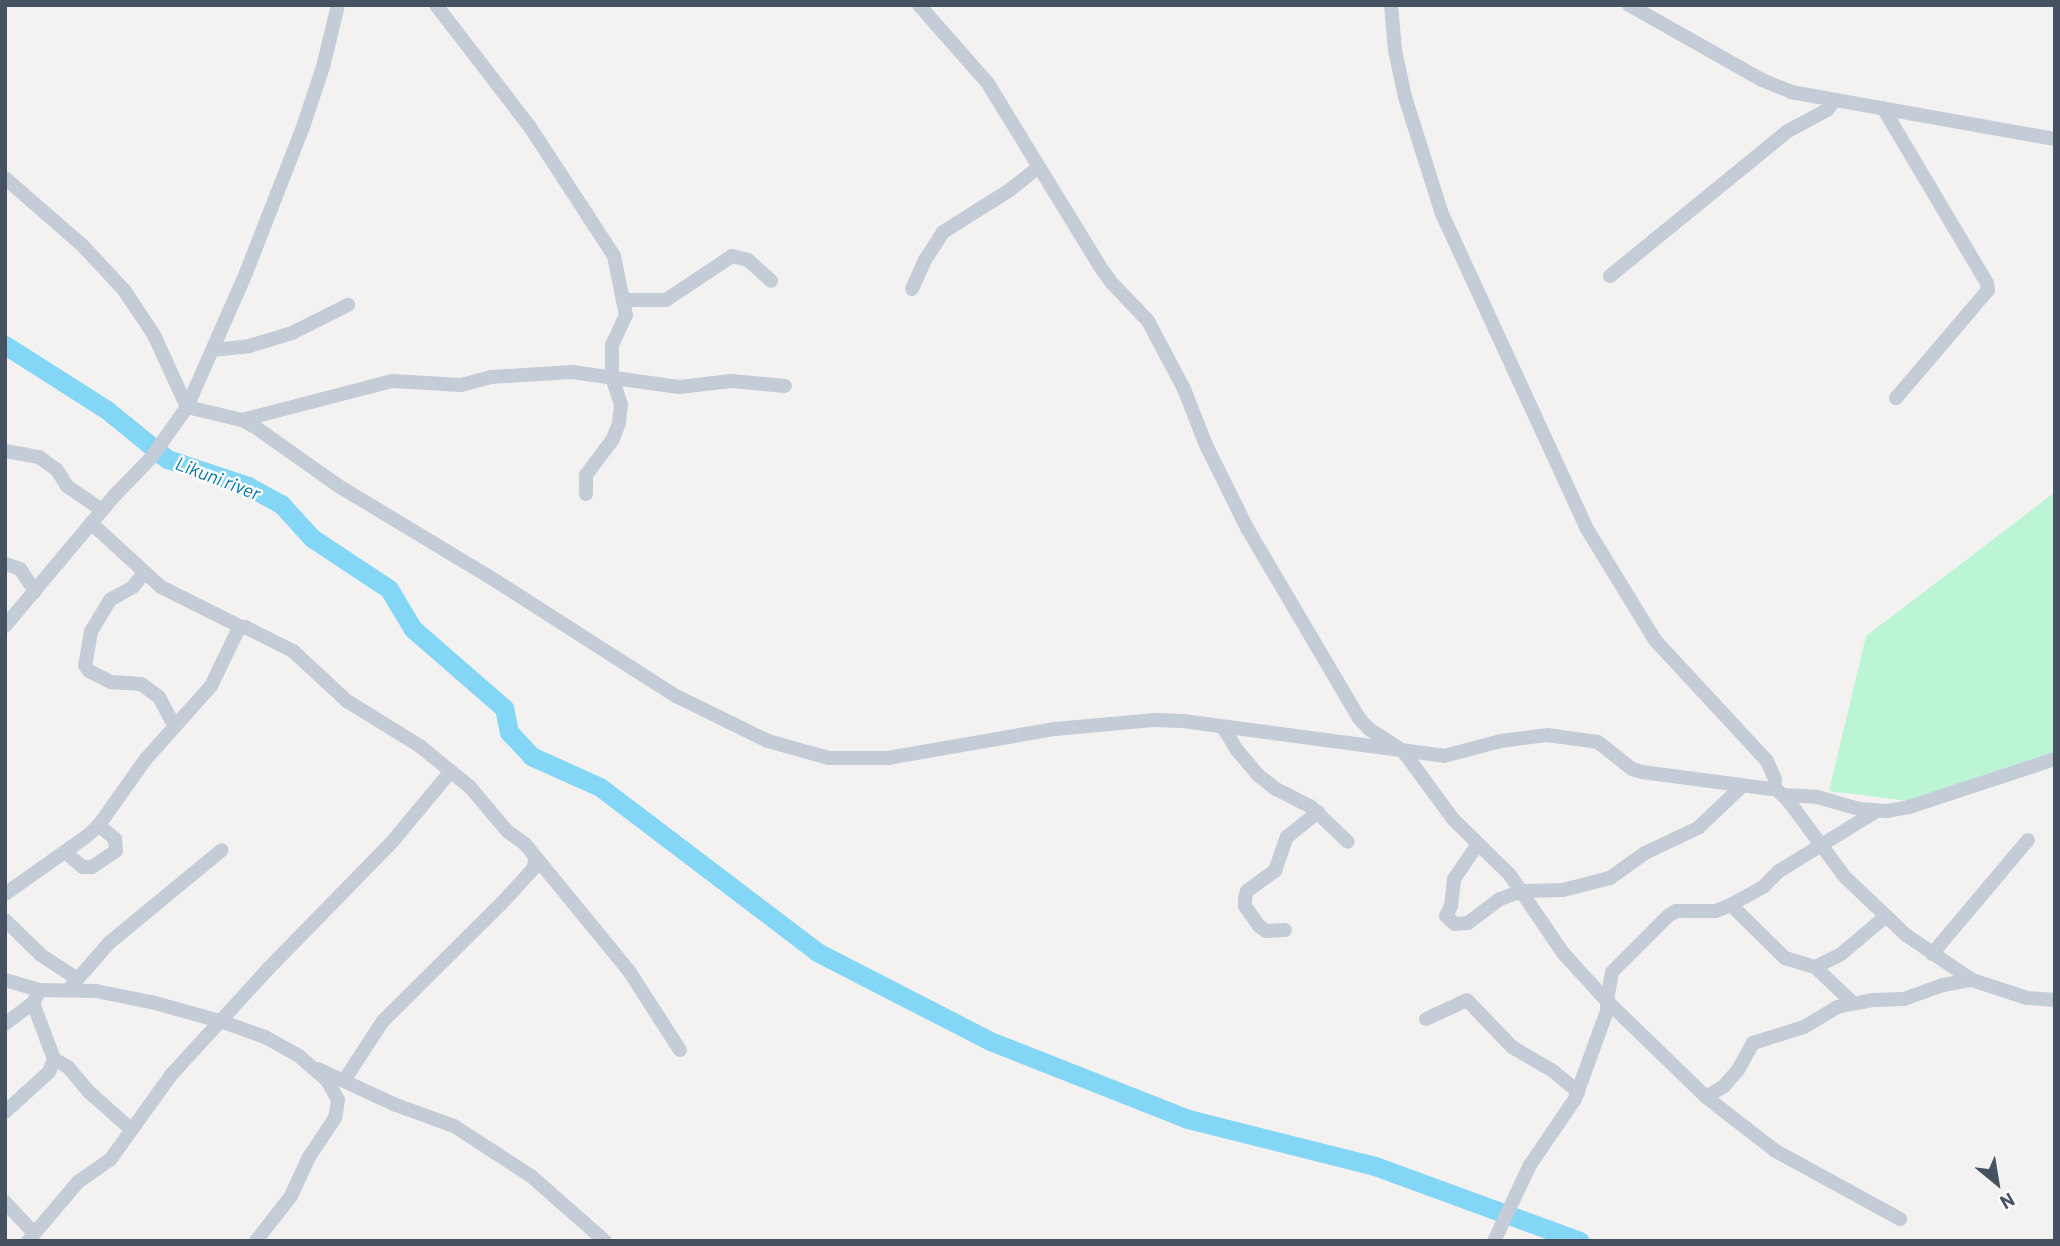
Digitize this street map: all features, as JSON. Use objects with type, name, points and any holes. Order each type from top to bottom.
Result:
[{"type":"street","points":[[5,626],[102,510],[151,458],[187,407],[304,124],[338,5]]},
{"type":"street","points":[[436,5],[530,127],[611,248],[626,315],[612,345],[612,377],[620,393],[619,423],[612,439],[586,475],[586,494]]},
{"type":"street","points":[[919,5],[980,72],[1004,106],[1038,167],[1111,282],[1148,321],[1184,389],[1206,445],[1247,528],[1359,718],[1368,729],[1403,751],[1453,819],[1522,891],[1563,953],[1607,1001],[1706,1097],[1774,1150],[1900,1219]]},
{"type":"street","points":[[1391,5],[1395,50],[1405,97],[1441,211],[1587,528],[1619,586],[1655,640],[1762,753],[1779,791],[1845,877],[1885,917],[1932,954],[1972,980],[2027,998],[2055,1000]]},
{"type":"street","points":[[1629,5],[1762,80],[1791,92],[2055,139]]},
{"type":"street","points":[[1610,276],[1787,131],[1827,110],[1835,100]]},
{"type":"street","points":[[1883,108],[1987,283],[1988,290],[1896,398]]},
{"type":"street","points":[[912,289],[925,260],[943,232],[1010,190],[1038,167]]},
{"type":"street","points":[[5,178],[82,245],[124,290],[154,335],[187,407]]},
{"type":"street","points":[[623,300],[666,300],[732,256],[748,260],[771,281]]},
{"type":"street","points":[[212,349],[249,346],[292,333],[348,305]]},
{"type":"street","points":[[242,419],[392,381],[461,385],[490,377],[572,372],[679,387],[731,381],[785,386]]},
{"type":"street","points":[[187,407],[242,419],[337,485],[496,581],[676,696],[710,715],[798,751],[829,758],[888,758],[1108,722],[1183,721],[1444,756],[1520,738],[1577,738],[1605,746],[1632,769],[1817,797],[1875,812]]},
{"type":"street","points":[[5,451],[38,457],[57,470],[67,486],[102,510]]},
{"type":"street","points":[[91,523],[111,538],[143,574],[184,600],[293,651],[347,701],[398,731],[451,771],[470,788],[487,811],[536,857],[629,971],[680,1050]]},
{"type":"street","points":[[5,564],[20,569],[35,591]]},
{"type":"street","points":[[143,574],[133,587],[110,600],[91,632],[85,665],[89,671],[111,682],[141,684],[159,697],[174,725]]},
{"type":"street","points":[[5,894],[99,825],[145,760],[211,686],[241,627]]},
{"type":"street","points":[[1223,727],[1237,750],[1258,775],[1318,812],[1348,842]]},
{"type":"street","points":[[1494,1241],[1530,1165],[1578,1092],[1607,1011],[1612,972],[1668,916],[1676,911],[1714,911],[1731,905],[1763,887],[1779,871],[1875,812],[1909,807],[2055,759]]},
{"type":"street","points":[[5,1202],[31,1237],[78,1182],[110,1160],[171,1075],[223,1022],[276,960],[392,842],[451,771]]},
{"type":"street","points":[[1478,844],[1454,879],[1451,906],[1446,916],[1450,922],[1468,923],[1500,899],[1522,891],[1563,890],[1610,877],[1645,853],[1698,828],[1741,787]]},
{"type":"street","points":[[1285,930],[1266,931],[1259,926],[1245,906],[1245,898],[1247,891],[1275,871],[1287,837],[1318,812]]},
{"type":"street","points":[[65,852],[83,867],[92,867],[116,851],[115,839],[99,825]]},
{"type":"street","points":[[1932,954],[2028,840]]},
{"type":"street","points":[[5,1024],[36,996],[72,984],[109,943],[222,850]]},
{"type":"street","points":[[345,1079],[383,1021],[509,895],[533,869],[536,857]]},
{"type":"street","points":[[1731,905],[1785,958],[1815,967],[1853,1003]]},
{"type":"street","points":[[1815,967],[1840,956],[1885,917]]},
{"type":"street","points":[[5,920],[72,984],[155,1003],[265,1037],[314,1067],[345,1079],[396,1105],[454,1126],[531,1177],[591,1235],[605,1241]]},
{"type":"street","points":[[5,980],[36,996],[54,1059],[50,1072],[5,1112]]},
{"type":"street","points":[[1706,1097],[1724,1086],[1738,1070],[1753,1043],[1791,1033],[1837,1007],[1904,999],[1943,985],[1972,980]]},
{"type":"street","points":[[1426,1019],[1467,1000],[1512,1047],[1553,1071],[1578,1092]]},
{"type":"street","points":[[54,1059],[68,1067],[89,1092],[132,1130]]},
{"type":"street","points":[[256,1241],[291,1196],[309,1157],[338,1110],[334,1090],[314,1067]]},
{"type":"green space","points":[[2054,493],[2055,753],[1909,801],[1829,791],[1866,636]]},
{"type":"waterway","name":"Likuni river","points":[[5,345],[107,410],[167,459],[248,486],[281,504],[312,538],[389,589],[413,629],[504,708],[509,732],[531,756],[600,787],[817,952],[990,1041],[1188,1119],[1375,1166],[1580,1241]]}]
